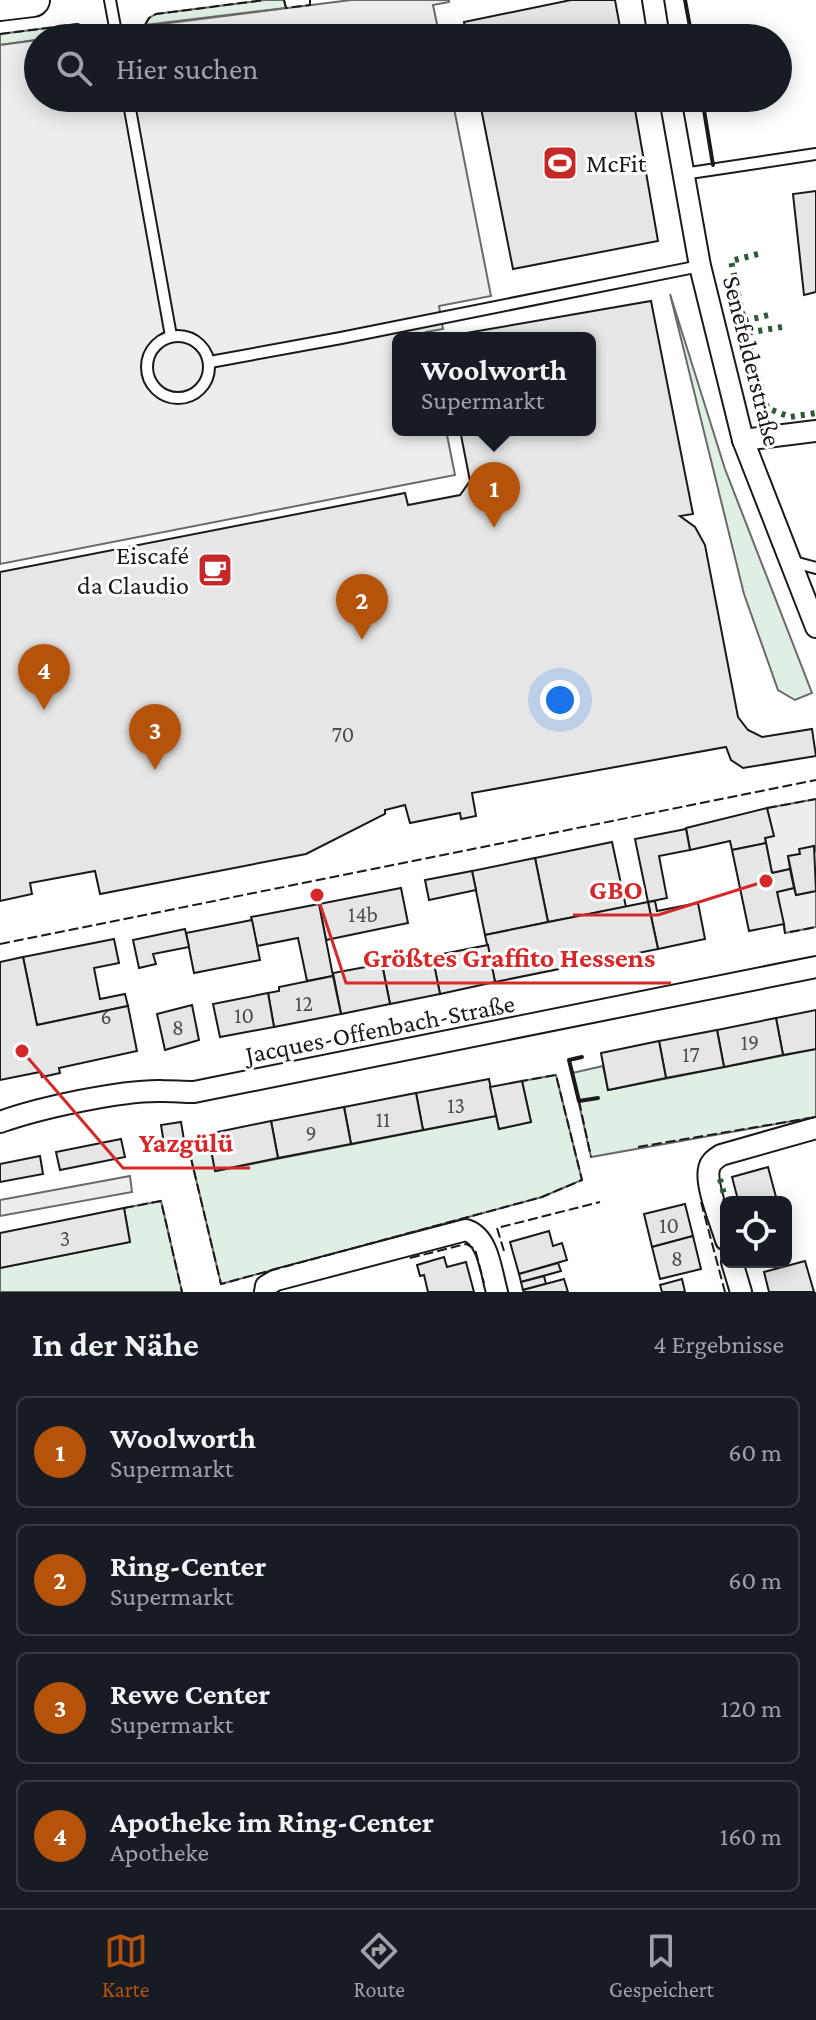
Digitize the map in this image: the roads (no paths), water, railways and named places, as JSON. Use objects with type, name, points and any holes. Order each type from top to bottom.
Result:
[{"type":"main road","points":[[0,4],[33,0]]},
{"type":"street","points":[[653,0],[657,24]]},
{"type":"street","name":"Senefelderstraße","points":[[672,112],[700,266],[743,440],[816,627]]},
{"type":"street","points":[[743,440],[816,431]]},
{"type":"street","name":"Jacques-Offenbach-Straße","points":[[0,1122],[45,1109],[125,1094],[210,1089],[816,967]]},
{"type":"street","points":[[720,1218],[709,1179],[713,1160],[721,1155],[816,1128]]},
{"type":"street","points":[[265,1292],[266,1286],[276,1280],[466,1230],[479,1236],[497,1292]]},
{"type":"street","points":[[734,1268],[741,1292]]},
{"type":"lane","points":[[110,0],[114,24]]},
{"type":"lane","points":[[131,112],[171,336]]},
{"type":"lane","points":[[683,174],[816,154]]},
{"type":"lane","points":[[210,362],[700,266]]},
{"type":"lane","points":[[171,336],[190,338],[200,344],[210,362],[207,380],[196,393],[176,399],[158,392],[151,383],[146,364],[153,348],[171,336]]},
{"type":"lane","points":[[788,561],[816,568]]},
{"type":"place","name":"McFit","points":[[560,163]]},
{"type":"place","name":"Woolworth","points":[[494,528]]},
{"type":"place","name":"Eiscafé da Claudio","points":[[215,570]]},
{"type":"place","name":"Ring-Center","points":[[362,640]]},
{"type":"place","name":"Apotheke im Ring-Center","points":[[44,710]]},
{"type":"place","name":"Rewe Center","points":[[155,770]]},
{"type":"place","name":"GBO","points":[[766,881]]},
{"type":"place","name":"Größtes Graffito Hessens","points":[[317,895]]},
{"type":"place","name":"Yazgülü","points":[[22,1051]]}]
